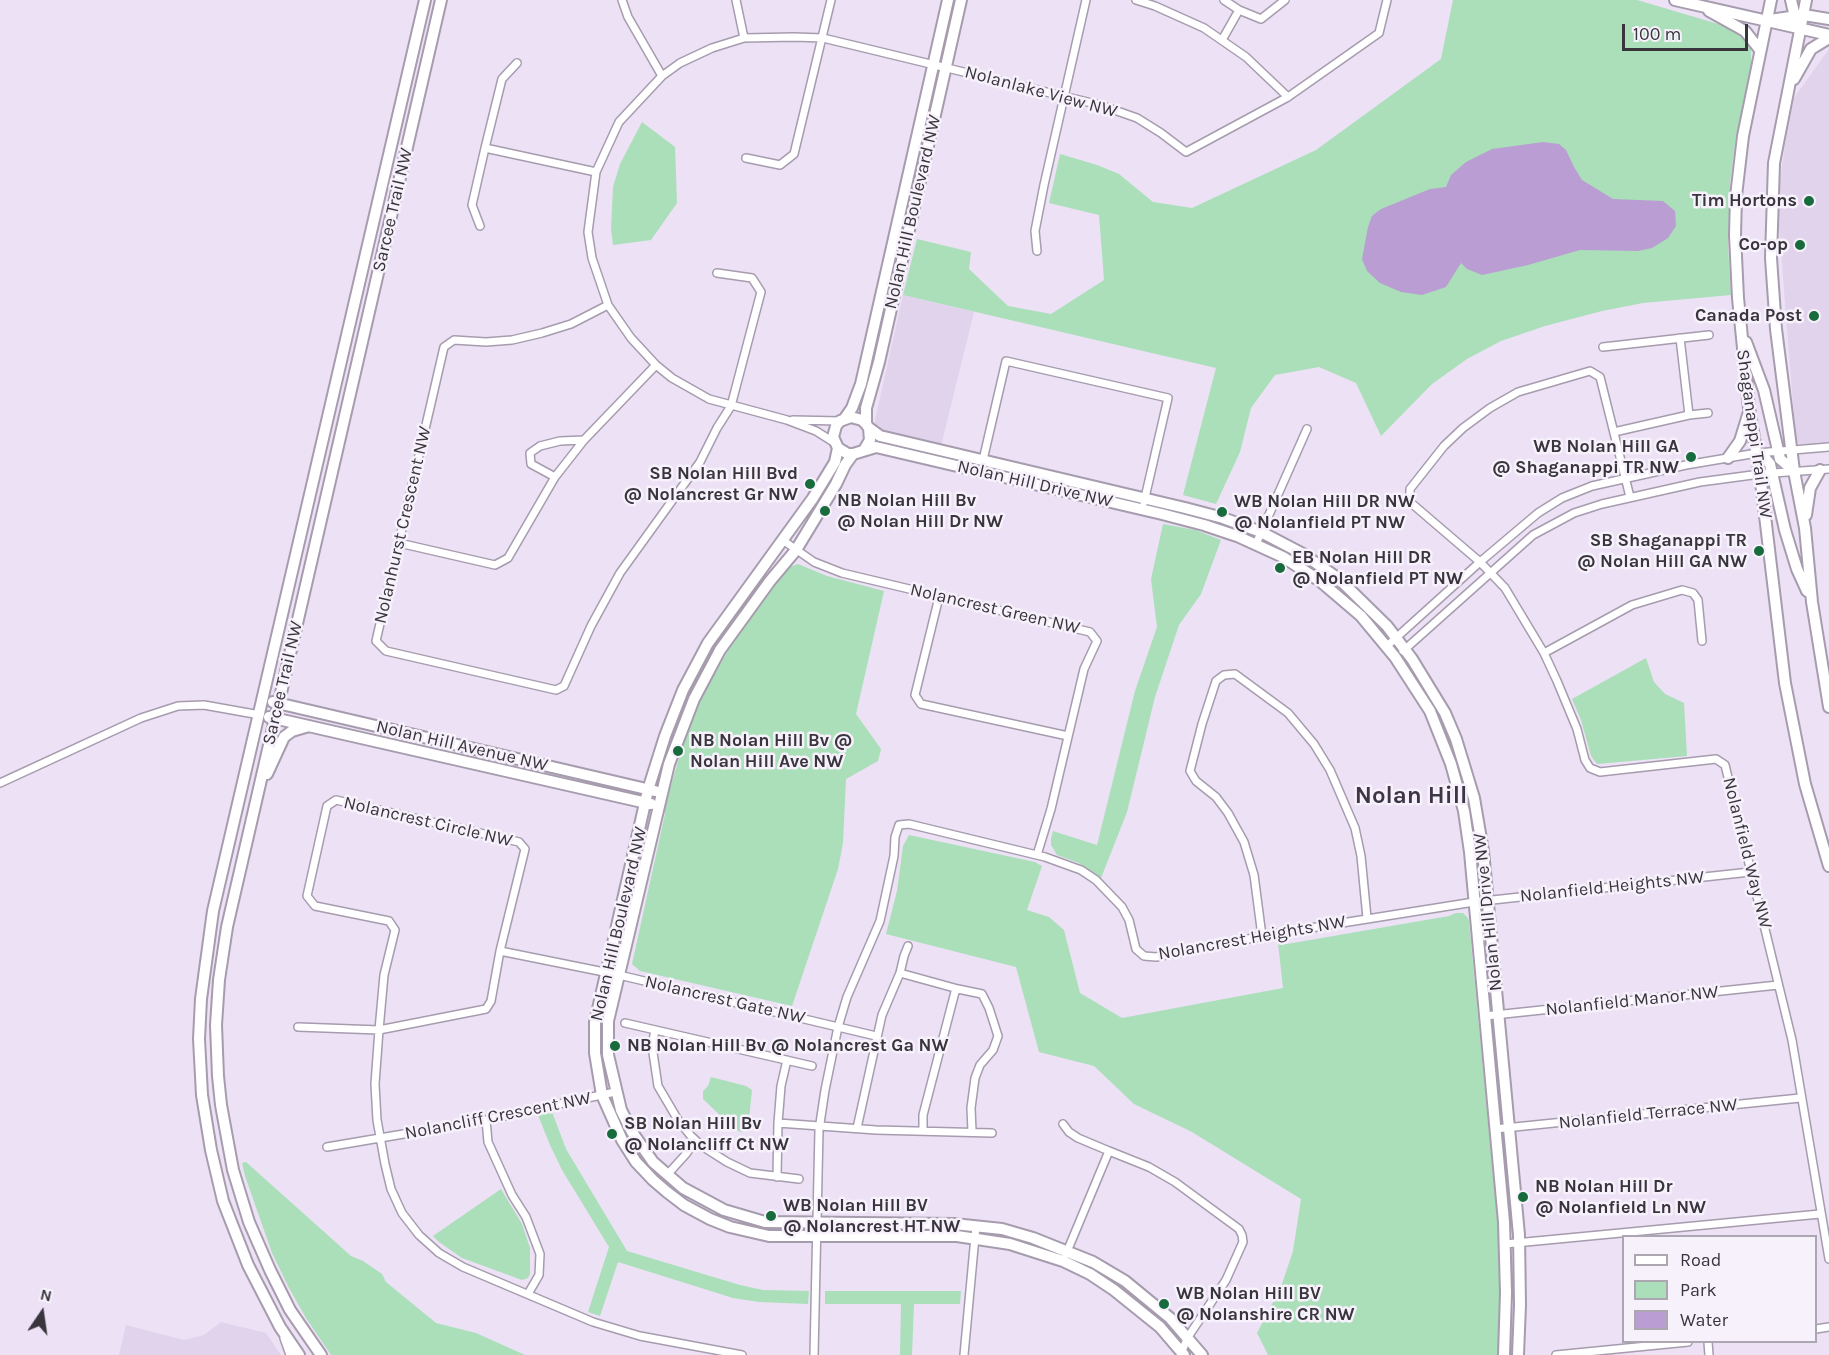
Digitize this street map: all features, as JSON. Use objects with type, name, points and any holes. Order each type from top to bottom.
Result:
[{"type":"street","name":"Sarcee Trail NW","points":[[299,1355],[280,1327],[248,1265],[224,1201],[206,1123],[200,1069],[199,1022],[209,935],[425,0]]},
{"type":"street","name":"Sarcee Trail NW","points":[[321,1355],[285,1301],[258,1245],[233,1170],[221,1105],[216,1025],[223,953],[278,704],[441,0]]},
{"type":"street","points":[[622,0],[628,16],[662,76]]},
{"type":"street","points":[[736,0],[744,38]]},
{"type":"street","points":[[746,158],[780,165],[794,154],[831,0]]},
{"type":"street","name":"Nolan Hill Boulevard NW","points":[[842,420],[855,403],[863,376],[948,0]]},
{"type":"street","name":"Nolan Hill Boulevard NW","points":[[868,426],[866,408],[879,362],[962,0]]},
{"type":"street","points":[[1037,251],[1035,231],[1086,0]]},
{"type":"street","points":[[1136,0],[1204,28],[1246,57],[1288,97]]},
{"type":"street","points":[[1224,0],[1261,19],[1285,0]]},
{"type":"street","name":"Nolanlake View NW","points":[[787,420],[709,399],[672,378],[656,365],[631,338],[608,306],[592,258],[588,232],[596,172],[619,122],[662,76],[680,63],[712,48],[744,38],[823,38],[1100,105],[1137,118],[1186,152],[1288,97],[1379,33],[1387,0]]},
{"type":"street","points":[[1675,0],[1767,20],[1829,37]]},
{"type":"street","points":[[1773,0],[1783,0]]},
{"type":"street","name":"Shaganappi Trail NW","points":[[1773,0],[1760,50],[1743,136],[1736,196],[1735,235],[1740,328],[1791,715],[1805,784],[1829,866]]},
{"type":"street","points":[[1791,0],[1799,15]]},
{"type":"street","name":"Shaganappi Trail NW","points":[[1806,0],[1799,15],[1801,29],[1774,163],[1771,258],[1776,330],[1791,449],[1805,528],[1812,602],[1829,707]]},
{"type":"street","points":[[1222,40],[1236,5]]},
{"type":"street","points":[[1698,5],[1745,31],[1760,50]]},
{"type":"street","points":[[1767,20],[1799,15],[1829,19]]},
{"type":"street","points":[[1786,102],[1808,53],[1829,37]]},
{"type":"street","points":[[480,226],[472,205],[502,79],[517,63]]},
{"type":"street","points":[[485,148],[596,172]]},
{"type":"street","points":[[717,273],[752,278],[761,292],[732,406]]},
{"type":"street","name":"Nolanhurst Crescent NW","points":[[608,306],[571,324],[542,333],[512,340],[486,342],[454,340],[444,347],[376,641],[386,651],[556,690],[564,686],[591,626],[620,573],[700,462],[717,428],[732,406]]},
{"type":"street","points":[[1740,328],[1764,390],[1780,459],[1794,471]]},
{"type":"street","points":[[1603,347],[1709,335]]},
{"type":"street","points":[[1680,338],[1689,415]]},
{"type":"street","name":"Nolan Hill Drive NW","points":[[983,460],[1005,361],[1168,398],[1144,504]]},
{"type":"street","points":[[399,543],[495,565],[508,558],[555,477],[584,440],[656,365]]},
{"type":"street","name":"Nolanfield Way NW","points":[[1630,497],[1600,377],[1590,371],[1518,392],[1472,422],[1444,446],[1410,489],[1410,502],[1480,562],[1505,588],[1544,653],[1568,704],[1585,760],[1590,768],[1600,772],[1716,759],[1725,765],[1792,1040],[1829,1259]]},
{"type":"street","points":[[1728,458],[1740,441],[1749,408]]},
{"type":"street","points":[[1614,432],[1689,415],[1708,413]]},
{"type":"street","points":[[856,417],[868,426],[870,440],[864,450],[854,454],[842,452],[816,431],[787,420],[842,420],[856,417]]},
{"type":"street","points":[[836,445],[834,431],[842,420]]},
{"type":"street","name":"Nolan Hill Drive NW","points":[[868,426],[880,436],[928,453],[1144,504],[1223,518],[1261,532],[1321,565],[1356,595],[1405,649],[1445,712],[1466,767],[1481,840],[1519,1243],[1518,1355]]},
{"type":"street","points":[[1256,544],[1307,429]]},
{"type":"street","points":[[555,477],[531,464],[530,453],[540,446],[560,441],[584,440]]},
{"type":"street","name":"Nolan Hill Boulevard NW","points":[[652,804],[648,790],[655,763],[683,690],[708,643],[784,541],[829,473],[835,462],[836,445]]},
{"type":"street","name":"Nolan Hill Drive NW","points":[[864,450],[876,447],[983,460],[1144,504],[1256,544],[1283,557],[1320,581],[1361,616],[1395,657],[1430,711],[1451,764],[1464,811],[1470,852],[1505,1244],[1504,1355]]},
{"type":"street","points":[[1387,646],[1480,562],[1538,513],[1562,498],[1592,486],[1728,458],[1777,450],[1829,447]]},
{"type":"street","points":[[1757,453],[1770,464],[1797,569],[1812,602]]},
{"type":"street","name":"Nolan Hill Boulevard NW","points":[[854,454],[848,460],[825,504],[796,550],[770,581],[720,650],[694,699],[669,764],[661,792],[652,804],[612,974],[595,1022],[597,1074],[602,1095],[622,1140],[636,1162],[652,1180],[684,1205],[710,1219],[769,1236],[974,1238],[1010,1244],[1063,1261],[1089,1274],[1133,1304],[1183,1349],[1202,1355]]},
{"type":"street","points":[[1395,657],[1533,535],[1574,513],[1630,497],[1700,482],[1824,469]]},
{"type":"street","points":[[1805,528],[1810,488],[1824,469]]},
{"type":"street","name":"Nolancrest Green NW","points":[[784,541],[814,561],[842,573],[1090,632],[1097,641],[1084,669],[1052,809],[1037,855]]},
{"type":"street","points":[[1544,653],[1632,605],[1682,590],[1693,593],[1698,600],[1702,641]]},
{"type":"street","points":[[939,597],[915,694],[921,704],[1068,736]]},
{"type":"street","points":[[1262,936],[1254,875],[1244,842],[1228,813],[1215,797],[1196,781],[1190,771],[1216,681],[1224,675],[1235,674],[1288,713],[1314,744],[1330,770],[1355,828],[1361,856],[1367,918]]},
{"type":"street","name":"Nolan Hill Avenue NW","points":[[263,700],[661,792]]},
{"type":"street","points":[[0,783],[141,718],[177,706],[204,705],[260,715]]},
{"type":"street","name":"Nolan Hill Avenue NW","points":[[260,715],[652,804]]},
{"type":"street","points":[[261,781],[270,771],[284,737],[292,731],[312,726]]},
{"type":"street","name":"Nolancrest Circle NW","points":[[336,800],[519,842],[525,849],[500,951],[491,1001],[486,1009],[379,1030],[384,975],[395,930],[389,921],[315,906],[307,896],[327,806],[336,800]]},
{"type":"street","name":"Nolancrest Heights NW","points":[[817,1223],[820,1126],[838,1027],[858,970],[880,921],[894,856],[895,837],[900,825],[909,824],[1037,855],[1081,870],[1111,893],[1122,907],[1129,921],[1136,949],[1144,956],[1156,957],[1262,936],[1474,902]]},
{"type":"street","name":"Nolanfield Heights NW","points":[[1474,902],[1750,872]]},
{"type":"street","points":[[857,1128],[876,1036],[908,946]]},
{"type":"street","points":[[500,951],[612,974]]},
{"type":"street","points":[[900,973],[981,994],[989,1008],[998,1036],[993,1050],[980,1065],[975,1078],[971,1108],[972,1131]]},
{"type":"street","name":"Nolan Hill Boulevard NW","points":[[612,974],[607,1035],[610,1071],[615,1092],[632,1132],[653,1162],[683,1188],[703,1200],[743,1217],[765,1222],[976,1226],[1012,1232],[1068,1250],[1125,1281],[1170,1318],[1183,1349]]},
{"type":"street","name":"Nolancrest Gate NW","points":[[612,974],[838,1027]]},
{"type":"street","name":"Nolanfield Manor NW","points":[[1485,1016],[1779,985]]},
{"type":"street","points":[[923,1131],[923,1115],[955,992],[958,989]]},
{"type":"street","points":[[625,1023],[812,1066]]},
{"type":"street","points":[[298,1027],[379,1030]]},
{"type":"street","points":[[838,1027],[876,1036]]},
{"type":"street","name":"Nolancliff Crescent NW","points":[[379,1030],[375,1084],[377,1119],[385,1164],[402,1213],[419,1235],[439,1253],[463,1267],[528,1293],[563,1311],[630,1333],[742,1355]]},
{"type":"street","points":[[656,1030],[652,1046],[658,1086],[678,1120],[695,1140],[727,1162],[750,1173],[799,1179]]},
{"type":"street","points":[[777,1177],[778,1123],[786,1060]]},
{"type":"street","name":"Nolancliff Crescent NW","points":[[381,1138],[486,1120],[615,1092]]},
{"type":"street","name":"Nolanfield Terrace NW","points":[[1495,1129],[1800,1098]]},
{"type":"street","points":[[486,1120],[488,1142],[512,1195],[526,1217],[540,1254],[539,1275],[528,1293]]},
{"type":"street","points":[[778,1123],[992,1133]]},
{"type":"street","points":[[1063,1124],[1069,1132],[1078,1137],[1149,1167],[1175,1182],[1239,1229],[1242,1235],[1241,1248],[1227,1280],[1183,1349]]},
{"type":"street","points":[[327,1147],[381,1138]]},
{"type":"street","points":[[667,1175],[695,1140]]},
{"type":"street","points":[[1063,1261],[1109,1151]]},
{"type":"street","points":[[1505,1244],[1820,1214]]},
{"type":"street","points":[[814,1355],[817,1223]]},
{"type":"street","points":[[964,1355],[976,1226]]},
{"type":"street","points":[[280,1327],[290,1355]]},
{"type":"street","points":[[1556,1355],[1669,1343]]},
{"type":"shaded area","points":[[1829,49],[1829,448],[1796,443],[1777,201],[1791,102]]},
{"type":"shaded area","points":[[903,295],[974,312],[941,446],[873,429]]},
{"type":"shaded area","points":[[221,1322],[266,1333],[281,1355],[119,1355],[126,1325],[184,1340],[204,1335]]},
{"type":"green space","points":[[1453,0],[1637,0],[1739,32],[1751,48],[1751,66],[1736,136],[1730,182],[1728,245],[1731,295],[1643,303],[1602,311],[1545,326],[1501,341],[1467,359],[1432,384],[1381,436],[1356,383],[1319,367],[1275,375],[1251,408],[1240,452],[1216,504],[1183,495],[1216,368],[903,295],[917,239],[971,252],[969,269],[1008,306],[1051,314],[1104,280],[1099,215],[1049,203],[1060,154],[1119,174],[1153,202],[1192,208],[1316,150],[1441,59]]},
{"type":"green space","points":[[642,122],[675,147],[677,203],[651,240],[613,245],[611,229],[613,187],[620,164]]},
{"type":"green space","points":[[1163,524],[1195,530],[1221,540],[1201,594],[1179,625],[1155,697],[1127,812],[1101,878],[1079,863],[1057,855],[1051,845],[1051,839],[1053,831],[1097,845],[1135,691],[1157,627],[1151,579]]},
{"type":"green space","points":[[798,564],[827,576],[884,591],[856,714],[881,749],[878,761],[846,779],[843,843],[838,869],[792,1006],[640,971],[632,964],[665,814],[664,809],[681,751],[702,697],[739,631],[789,567]]},
{"type":"green space","points":[[1646,658],[1654,682],[1665,694],[1684,703],[1687,756],[1597,764],[1591,756],[1581,720],[1572,699]]},
{"type":"green space","points":[[909,835],[1035,862],[1042,866],[1027,910],[1049,917],[1064,930],[1080,993],[1122,1018],[1283,988],[1278,943],[1287,944],[1463,913],[1469,922],[1499,1237],[1498,1355],[1268,1355],[1257,1333],[1281,1287],[1293,1251],[1301,1199],[1192,1132],[1134,1104],[1094,1066],[1039,1052],[1016,967],[886,934],[897,891],[903,846]]},
{"type":"green space","points":[[711,1077],[746,1086],[752,1090],[749,1119],[743,1132],[726,1121],[703,1099],[703,1091],[708,1086]]},
{"type":"green space","points":[[552,1112],[566,1149],[627,1251],[740,1285],[763,1290],[809,1291],[808,1304],[759,1302],[733,1298],[618,1262],[600,1316],[588,1312],[609,1247],[562,1170],[550,1145],[538,1115]]},
{"type":"green space","points":[[246,1162],[351,1256],[382,1274],[386,1282],[436,1323],[476,1333],[525,1355],[331,1355],[306,1318],[272,1253],[245,1176],[242,1163]]},
{"type":"green space","points":[[501,1189],[522,1224],[530,1248],[530,1274],[528,1278],[522,1280],[462,1258],[433,1236]]},
{"type":"green space","points":[[825,1291],[961,1291],[960,1304],[914,1304],[912,1355],[900,1355],[901,1304],[825,1304]]},
{"type":"water","points":[[1543,142],[1559,144],[1566,150],[1582,180],[1613,199],[1663,201],[1675,211],[1676,226],[1668,238],[1652,248],[1638,251],[1580,250],[1482,275],[1467,269],[1461,263],[1446,287],[1422,295],[1401,292],[1380,283],[1367,271],[1362,259],[1368,227],[1372,216],[1381,209],[1430,189],[1446,187],[1451,175],[1466,162],[1492,149]]},
{"type":"place","name":"Tim Hortons","points":[[1809,201]]},
{"type":"place","name":"Co-op","points":[[1800,245]]},
{"type":"place","name":"Canada Post","points":[[1814,316]]},
{"type":"place","name":"WB Nolan Hill GA @ Shaganappi TR NW","points":[[1691,457]]},
{"type":"place","name":"SB Nolan Hill Bvd @ Nolancrest Gr NW","points":[[810,484]]},
{"type":"place","name":"NB Nolan Hill Bv @ Nolan Hill Dr NW","points":[[825,511]]},
{"type":"place","name":"WB Nolan Hill DR NW @ Nolanfield PT NW","points":[[1222,512]]},
{"type":"place","name":"SB Shaganappi TR @ Nolan Hill GA NW","points":[[1759,551]]},
{"type":"place","name":"EB Nolan Hill DR @ Nolanfield PT NW","points":[[1280,568]]},
{"type":"place","name":"NB Nolan Hill Bv @ Nolan Hill Ave NW","points":[[678,751]]},
{"type":"place","name":"NB Nolan Hill Bv @ Nolancrest Ga NW","points":[[615,1046]]},
{"type":"place","name":"SB Nolan Hill Bv @ Nolancliff Ct NW","points":[[612,1134]]},
{"type":"place","name":"NB Nolan Hill Dr @ Nolanfield Ln NW","points":[[1523,1197]]},
{"type":"place","name":"WB Nolan Hill BV @ Nolancrest HT NW","points":[[771,1216]]},
{"type":"place","name":"WB Nolan Hill BV @ Nolanshire CR NW","points":[[1164,1304]]},
{"type":"district","name":"Nolan Hill","points":[[1411,796]]}]
